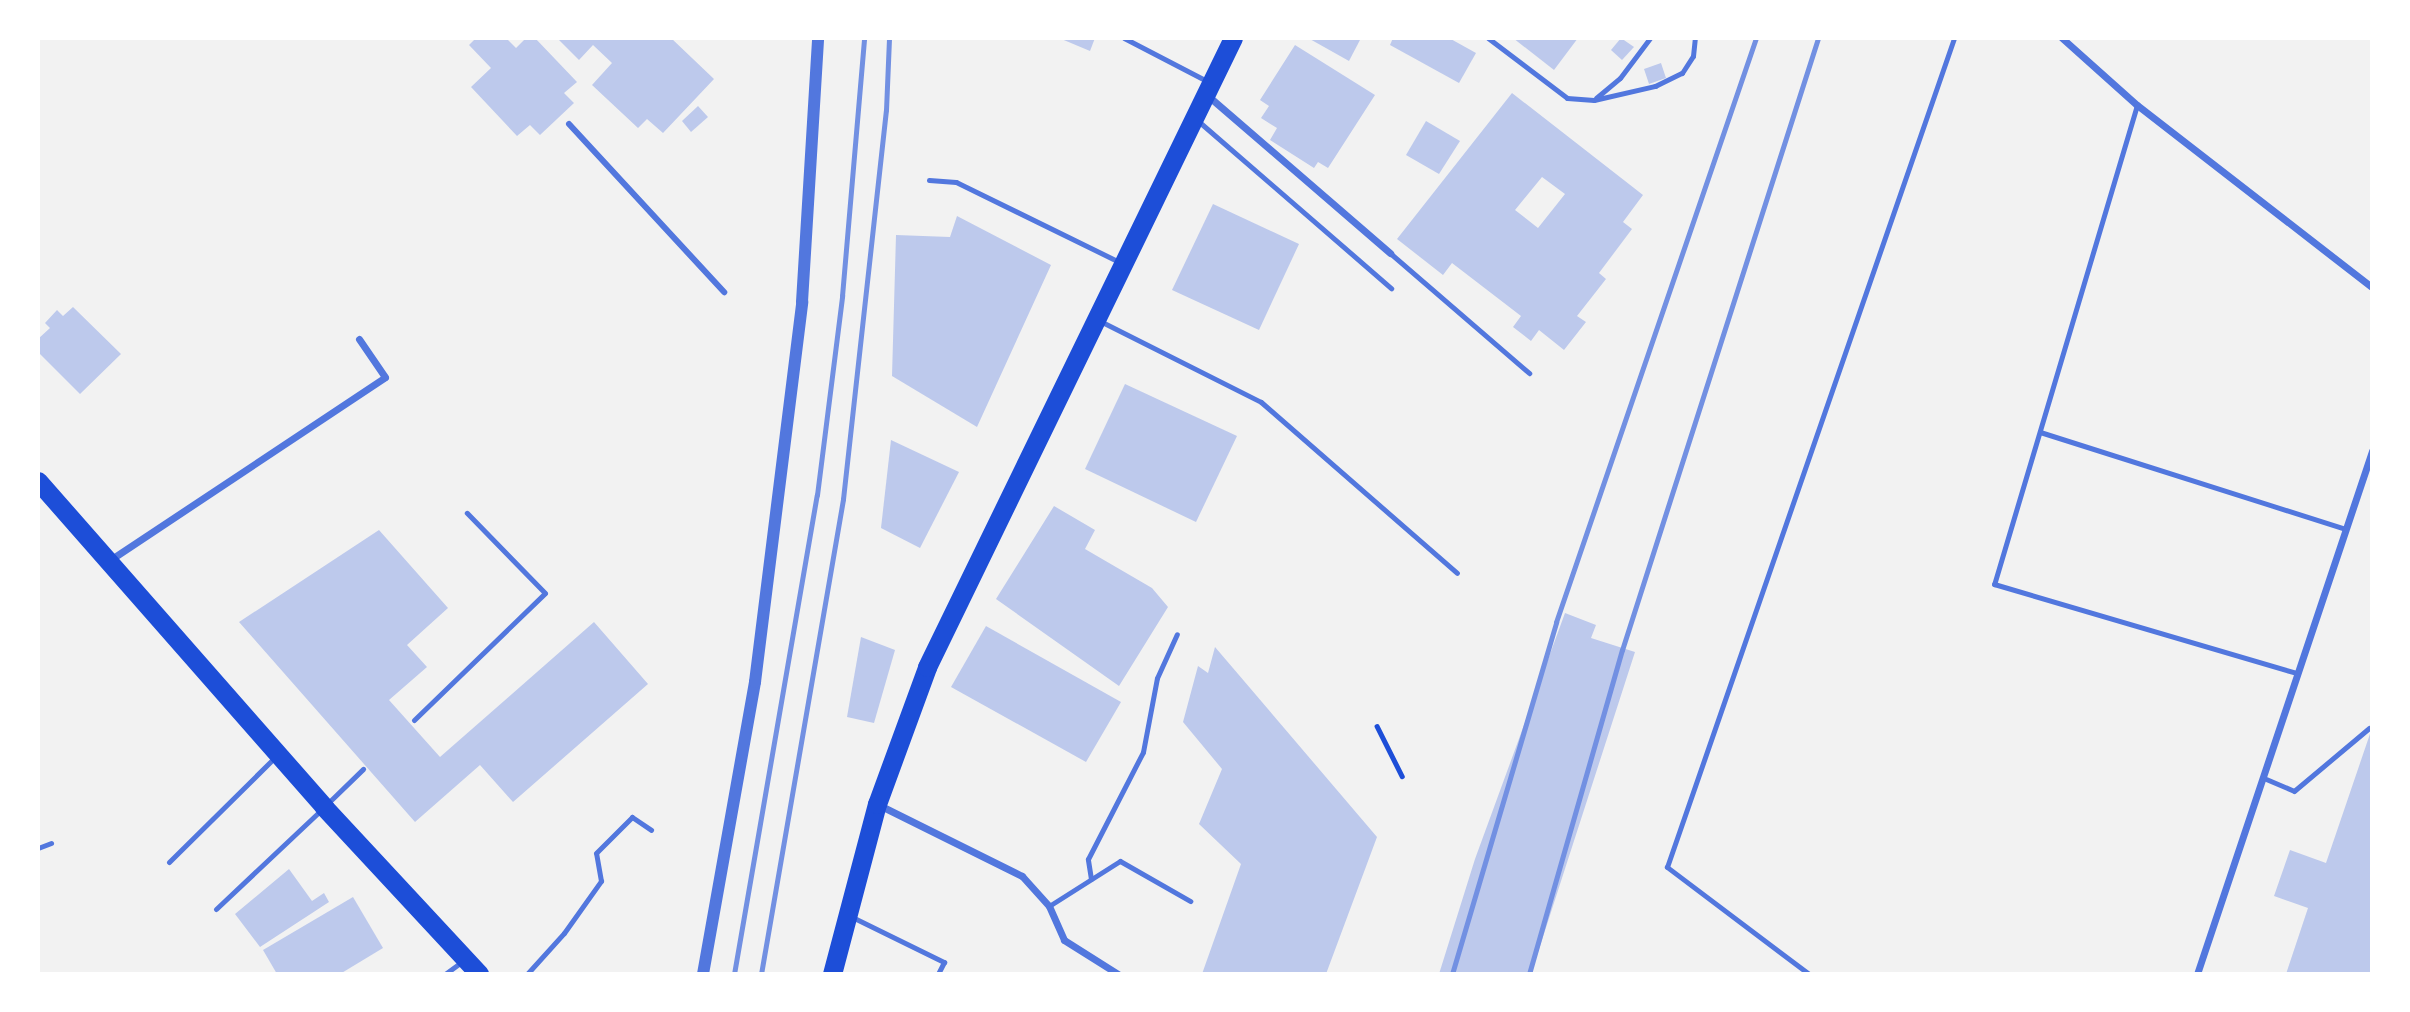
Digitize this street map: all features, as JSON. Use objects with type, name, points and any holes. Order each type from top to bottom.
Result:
[{"type":"highway","points":[[832,974],[877,804],[927,667],[1233,38]]},
{"type":"highway","points":[[38,481],[324,807],[472,966]]},
{"type":"street","points":[[703,974],[755,682],[802,302],[818,38]]},
{"type":"street","points":[[2062,38],[2137,105],[2371,287]]},
{"type":"street","points":[[1209,89],[1390,253]]},
{"type":"street","points":[[569,124],[724,292]]},
{"type":"street","points":[[109,561],[385,377],[359,339]]},
{"type":"street","points":[[2197,974],[2266,779],[2297,673],[2371,451]]},
{"type":"street","points":[[877,804],[1022,876],[1049,906],[1064,940],[1118,974]]},
{"type":"lane","points":[[1124,38],[1209,89]]},
{"type":"lane","points":[[1488,38],[1566,98],[1594,100],[1655,86],[1682,73],[1693,56],[1695,38]]},
{"type":"lane","points":[[1594,100],[1620,78],[1650,38]]},
{"type":"lane","points":[[1809,974],[1667,867],[1954,38]]},
{"type":"lane","points":[[2137,105],[1994,584],[2297,673]]},
{"type":"lane","points":[[1195,118],[1391,288]]},
{"type":"lane","points":[[929,180],[956,182],[1124,265]]},
{"type":"lane","points":[[1390,253],[1529,373]]},
{"type":"lane","points":[[1097,319],[1261,402],[1457,573]]},
{"type":"lane","points":[[2040,432],[2346,529]]},
{"type":"lane","points":[[414,720],[545,593],[467,513]]},
{"type":"lane","points":[[1091,879],[1088,859],[1143,752],[1157,678],[1177,634]]},
{"type":"lane","points":[[2266,779],[2294,791],[2369,728]]},
{"type":"lane","points":[[169,862],[278,754]]},
{"type":"lane","points":[[216,909],[363,769]]},
{"type":"lane","points":[[527,974],[565,933],[601,881],[596,853],[632,817],[651,830]]},
{"type":"lane","points":[[38,848],[51,843]]},
{"type":"lane","points":[[1049,906],[1120,861],[1191,901]]},
{"type":"lane","points":[[847,915],[944,961],[938,974]]},
{"type":"lane","points":[[445,974],[472,966]]},
{"type":"path","points":[[1377,726],[1402,776]]},
{"type":"building","points":[[476,38],[506,38],[516,48],[526,38],[535,38],[577,82],[564,93],[574,103],[540,135],[530,125],[517,136],[471,87],[491,68],[469,45]]},
{"type":"building","points":[[557,38],[671,38],[714,79],[663,133],[647,119],[638,128],[592,85],[612,63],[593,45],[579,60]]},
{"type":"building","points":[[1059,38],[1095,38],[1090,51]]},
{"type":"building","points":[[1308,38],[1361,38],[1349,61]]},
{"type":"building","points":[[1393,38],[1449,38],[1476,53],[1459,83],[1390,45]]},
{"type":"building","points":[[1513,38],[1578,38],[1554,70]]},
{"type":"building","points":[[1621,38],[1634,47],[1622,60],[1611,50]]},
{"type":"building","points":[[1295,45],[1375,95],[1328,168],[1318,162],[1314,168],[1270,140],[1277,128],[1261,118],[1269,106],[1260,100]]},
{"type":"building","points":[[1661,63],[1666,78],[1649,84],[1644,69]]},
{"type":"building","points":[[1512,93],[1643,195],[1623,222],[1632,229],[1599,273],[1606,279],[1577,316],[1586,322],[1564,350],[1539,330],[1531,341],[1513,327],[1521,316],[1452,263],[1443,275],[1397,239]],"holes":[[[1542,177],[1565,194],[1538,228],[1515,210]]]},
{"type":"building","points":[[698,106],[708,117],[691,132],[682,121]]},
{"type":"building","points":[[1426,121],[1460,141],[1439,174],[1406,155]]},
{"type":"building","points":[[1213,204],[1299,244],[1259,330],[1172,290]]},
{"type":"building","points":[[957,216],[1051,265],[977,427],[892,376],[896,235],[950,237]]},
{"type":"building","points":[[73,307],[121,354],[80,394],[38,352],[38,339],[50,328],[45,323],[57,310],[63,316]]},
{"type":"building","points":[[1125,384],[1237,436],[1196,522],[1085,469]]},
{"type":"building","points":[[891,440],[959,472],[920,548],[881,528]]},
{"type":"building","points":[[1054,506],[1095,530],[1085,549],[1152,588],[1168,607],[1119,686],[996,599]]},
{"type":"building","points":[[379,530],[448,608],[407,645],[427,667],[389,700],[440,757],[594,622],[648,684],[513,802],[480,765],[415,822],[239,622]]},
{"type":"building","points":[[1565,613],[1596,625],[1591,638],[1635,652],[1531,974],[1439,974],[1475,859]]},
{"type":"building","points":[[986,626],[1121,702],[1086,762],[951,687]]},
{"type":"building","points":[[861,637],[895,650],[874,723],[847,717]]},
{"type":"building","points":[[1215,647],[1377,837],[1326,974],[1202,974],[1241,864],[1199,824],[1222,769],[1183,722],[1198,666],[1208,673]]},
{"type":"building","points":[[2372,728],[2372,974],[2286,974],[2308,908],[2274,896],[2290,850],[2326,863]]},
{"type":"building","points":[[289,869],[312,901],[324,893],[329,902],[260,947],[235,914]]},
{"type":"building","points":[[353,897],[383,948],[340,974],[277,974],[263,950]]},
{"type":"railway","points":[[734,974],[817,495],[842,296],[864,38]]},
{"type":"railway","points":[[761,974],[843,499],[886,110],[889,38]]},
{"type":"railway","points":[[1452,974],[1556,622],[1756,38]]},
{"type":"railway","points":[[1529,974],[1622,650],[1818,38]]}]
